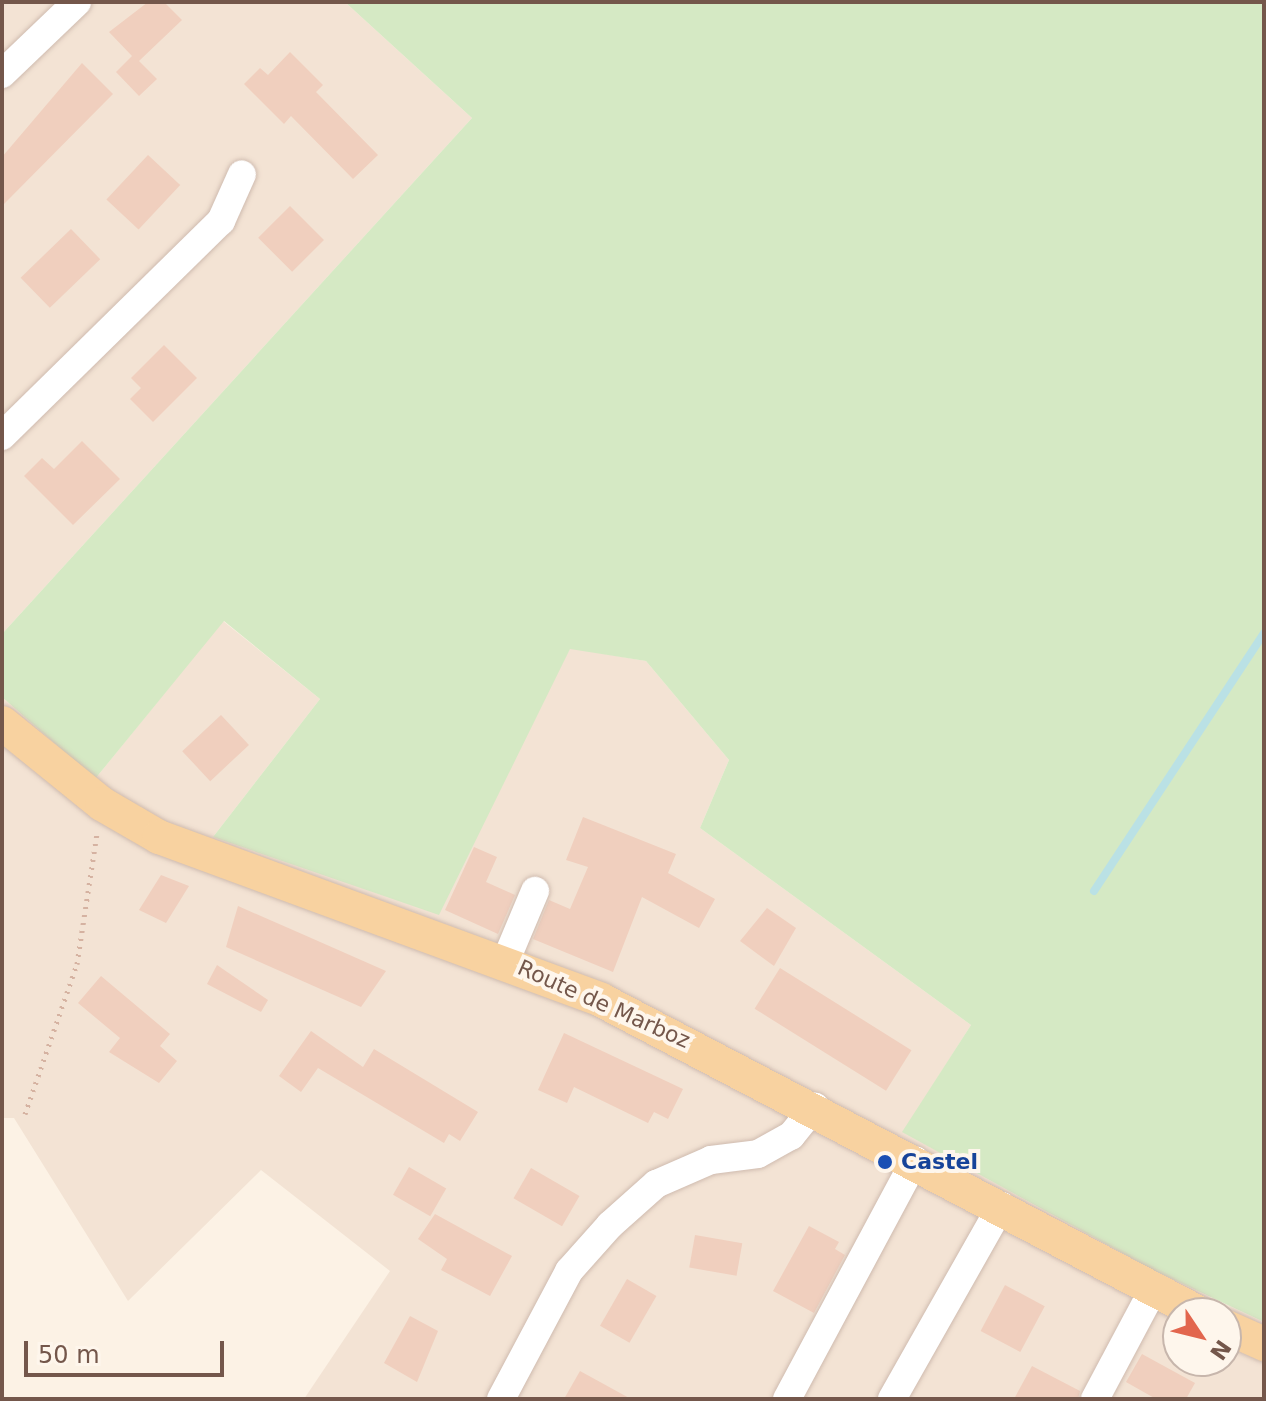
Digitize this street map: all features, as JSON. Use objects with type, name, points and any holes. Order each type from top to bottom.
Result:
[{"type":"main road","name":"Route de Marboz","points":[[2,723],[102,804],[206,859],[506,960],[815,1106],[1167,1297]]},
{"type":"main road","points":[[1242,1334],[1264,1344]]},
{"type":"street","points":[[2,74],[77,2]]},
{"type":"street","points":[[2,436],[221,221],[242,174]]},
{"type":"street","points":[[506,960],[535,891]]},
{"type":"street","points":[[501,1399],[569,1271],[610,1225],[656,1184],[711,1160],[758,1154],[791,1136],[815,1106]]},
{"type":"street","points":[[787,1399],[915,1160]]},
{"type":"street","points":[[892,1399],[1001,1206]]},
{"type":"street","points":[[1095,1399],[1153,1290]]},
{"type":"path","points":[[25,1114],[77,964],[102,804]]},
{"type":"shaded area","points":[[2,2],[345,2],[472,118],[2,634]]},
{"type":"shaded area","points":[[223,621],[320,699],[213,837],[471,845],[570,648],[646,661],[729,760],[700,828],[971,1025],[903,1132],[1152,1270],[1210,1297],[1162,1297],[1162,1377],[1242,1377],[1242,1312],[1264,1322],[1264,1399],[304,1399],[390,1271],[261,1170],[128,1301],[14,1118],[2,1118],[2,697],[95,779]]},
{"type":"green space","points":[[345,2],[1264,2],[1264,1322],[1242,1312],[1242,1297],[1211,1297],[1153,1270],[902,1132],[971,1025],[700,828],[729,760],[646,661],[570,649],[439,915],[213,837],[320,699],[224,621],[95,779],[2,697],[2,634],[472,118]]},
{"type":"building","points":[[148,2],[164,2],[182,20],[139,61],[157,79],[139,96],[116,72],[132,56],[109,32]]},
{"type":"building","points":[[290,52],[323,85],[316,92],[378,155],[353,179],[291,116],[284,124],[244,84],[260,68],[268,75]]},
{"type":"building","points":[[82,63],[113,94],[2,206],[2,157]]},
{"type":"building","points":[[148,155],[180,185],[139,230],[106,200]]},
{"type":"building","points":[[290,206],[324,240],[292,272],[258,238]]},
{"type":"building","points":[[71,229],[100,259],[50,308],[21,278]]},
{"type":"building","points":[[164,345],[197,378],[153,422],[130,399],[141,388],[131,378]]},
{"type":"building","points":[[82,441],[120,479],[73,525],[24,476],[42,458],[54,469]]},
{"type":"building","points":[[221,715],[249,745],[210,781],[182,751]]},
{"type":"building","points":[[583,817],[676,854],[668,873],[715,899],[699,928],[642,897],[613,972],[533,939],[549,900],[570,909],[588,867],[566,860]]},
{"type":"building","points":[[474,847],[497,857],[486,882],[515,895],[498,934],[445,910]]},
{"type":"building","points":[[161,875],[189,886],[166,923],[139,910]]},
{"type":"building","points":[[238,906],[386,971],[361,1007],[226,947]]},
{"type":"building","points":[[767,908],[796,928],[774,966],[740,941]]},
{"type":"building","points":[[217,965],[268,1000],[261,1012],[207,984]]},
{"type":"building","points":[[780,968],[911,1050],[886,1091],[755,1009]]},
{"type":"building","points":[[101,976],[170,1034],[160,1046],[177,1061],[159,1083],[109,1052],[120,1038],[78,1003]]},
{"type":"building","points":[[311,1031],[363,1067],[374,1049],[478,1112],[460,1141],[449,1134],[444,1143],[318,1068],[301,1092],[279,1076]]},
{"type":"building","points":[[564,1033],[683,1089],[668,1119],[654,1112],[648,1123],[574,1087],[567,1103],[538,1090]]},
{"type":"building","points":[[409,1167],[446,1188],[430,1216],[393,1195]]},
{"type":"building","points":[[531,1168],[579,1196],[562,1226],[514,1198]]},
{"type":"building","points":[[435,1214],[512,1256],[490,1296],[441,1270],[447,1259],[418,1239]]},
{"type":"building","points":[[809,1226],[839,1242],[835,1249],[845,1255],[814,1313],[773,1291]]},
{"type":"building","points":[[695,1235],[742,1243],[737,1276],[689,1267]]},
{"type":"building","points":[[627,1279],[656,1296],[629,1343],[600,1326]]},
{"type":"building","points":[[1005,1285],[1045,1306],[1020,1352],[981,1331]]},
{"type":"building","points":[[410,1316],[438,1331],[417,1382],[384,1363]]},
{"type":"building","points":[[1142,1354],[1162,1365],[1162,1377],[1184,1377],[1195,1383],[1186,1399],[1156,1399],[1126,1382]]},
{"type":"building","points":[[1032,1366],[1080,1391],[1078,1399],[1014,1399]]},
{"type":"building","points":[[580,1371],[631,1399],[564,1399]]},
{"type":"waterway","points":[[1094,891],[1264,633]]},
{"type":"place","name":"Castel","points":[[885,1162]]}]
